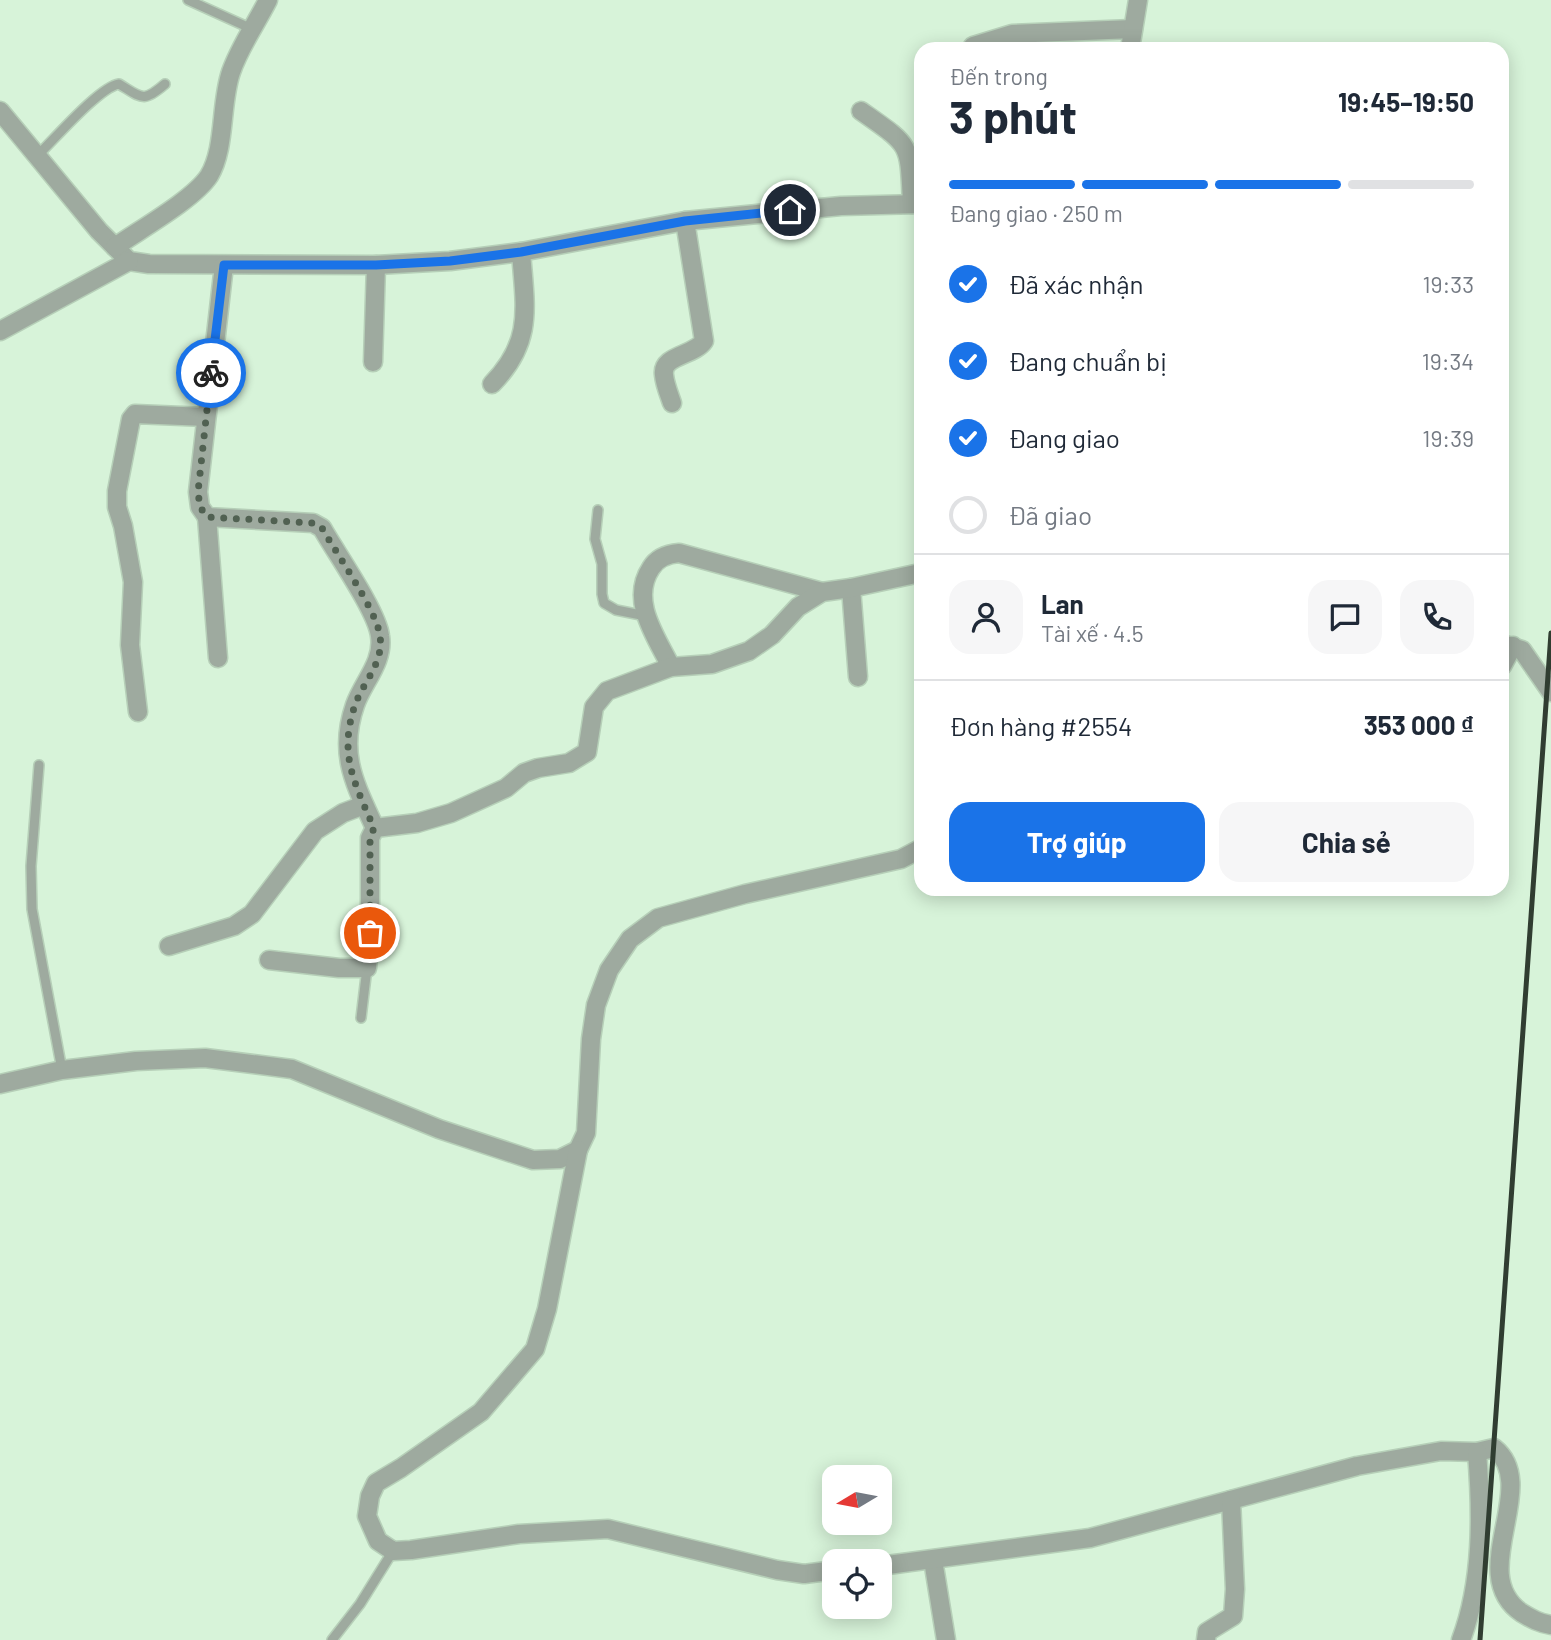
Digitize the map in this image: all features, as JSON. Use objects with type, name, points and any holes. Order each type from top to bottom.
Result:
[{"type":"street","points":[[115,247],[192,193],[208,178],[217,159],[231,72],[268,0]]},
{"type":"street","points":[[1130,42],[1138,0]]},
{"type":"street","points":[[986,42],[1012,34],[1133,29]]},
{"type":"street","points":[[0,111],[99,231],[129,261],[149,264],[376,265],[450,261],[521,252],[685,221],[841,206],[914,204]]},
{"type":"street","points":[[861,111],[900,139],[907,149],[914,189]]},
{"type":"street","points":[[672,403],[663,372],[666,365],[672,359],[699,349],[704,341],[685,221]]},
{"type":"street","points":[[492,384],[509,368],[520,345],[525,320],[521,252]]},
{"type":"street","points":[[0,331],[129,261]]},
{"type":"street","points":[[218,658],[207,517],[200,507],[198,492],[224,265]]},
{"type":"street","points":[[373,362],[376,265]]},
{"type":"street","points":[[138,712],[130,645],[132,582],[123,526],[117,507],[117,491],[131,419],[135,414],[206,417]]},
{"type":"street","points":[[207,517],[313,523],[322,528],[373,616],[380,636],[380,653],[355,705],[348,738],[349,768],[374,828],[370,838],[370,933],[367,968],[339,968],[269,960]]},
{"type":"street","points":[[671,667],[646,616],[642,591],[652,566],[670,554],[679,554],[822,592],[914,574]]},
{"type":"street","points":[[851,588],[858,677]]},
{"type":"street","points":[[374,828],[417,823],[451,813],[506,788],[524,773],[569,763],[587,752],[594,707],[607,691],[671,667],[712,664],[749,651],[772,635],[798,607],[822,592]]},
{"type":"street","points":[[1509,646],[1522,650],[1551,692]]},
{"type":"street","points":[[169,946],[234,926],[252,914],[315,831],[343,813],[364,805]]},
{"type":"street","points":[[822,1572],[804,1574],[777,1570],[608,1529],[519,1534],[411,1550],[393,1550],[379,1541],[367,1516],[370,1496],[376,1483],[481,1412],[535,1349],[547,1308],[578,1150],[586,1133],[591,1040],[596,1005],[609,970],[630,939],[658,918],[745,894],[901,859],[914,852]]},
{"type":"street","points":[[0,1084],[62,1070],[136,1061],[205,1058],[292,1069],[439,1129],[533,1160],[560,1159],[578,1150]]},
{"type":"street","points":[[892,1565],[1090,1538],[1357,1466],[1441,1451],[1477,1452],[1494,1448],[1503,1455],[1508,1465],[1511,1482],[1499,1569],[1501,1589],[1509,1604],[1537,1623],[1551,1625]]},
{"type":"street","points":[[1461,1640],[1471,1615],[1478,1569],[1480,1489],[1477,1452]]},
{"type":"street","points":[[1206,1640],[1207,1632],[1233,1616],[1236,1602],[1231,1500]]},
{"type":"street","points":[[933,1560],[946,1640]]},
{"type":"lane","points":[[188,0],[252,29]]},
{"type":"lane","points":[[36,157],[112,85],[119,84],[142,98],[150,97],[165,83]]},
{"type":"lane","points":[[598,510],[595,539],[602,564],[604,603],[617,610],[646,616]]},
{"type":"lane","points":[[39,765],[31,866],[32,909],[62,1070]]},
{"type":"lane","points":[[361,1018],[367,968]]},
{"type":"lane","points":[[332,1640],[360,1604],[393,1550]]},
{"type":"railway","points":[[1480,1640],[1551,633]]},
{"type":"way so far","points":[[211,373],[198,492],[200,507],[207,517],[313,523],[322,528],[373,616],[380,636],[380,653],[355,705],[348,738],[349,768],[374,828],[370,838],[370,933]]},
{"type":"route","points":[[211,373],[224,265],[376,265],[450,261],[521,252],[685,221],[790,210]]}]
